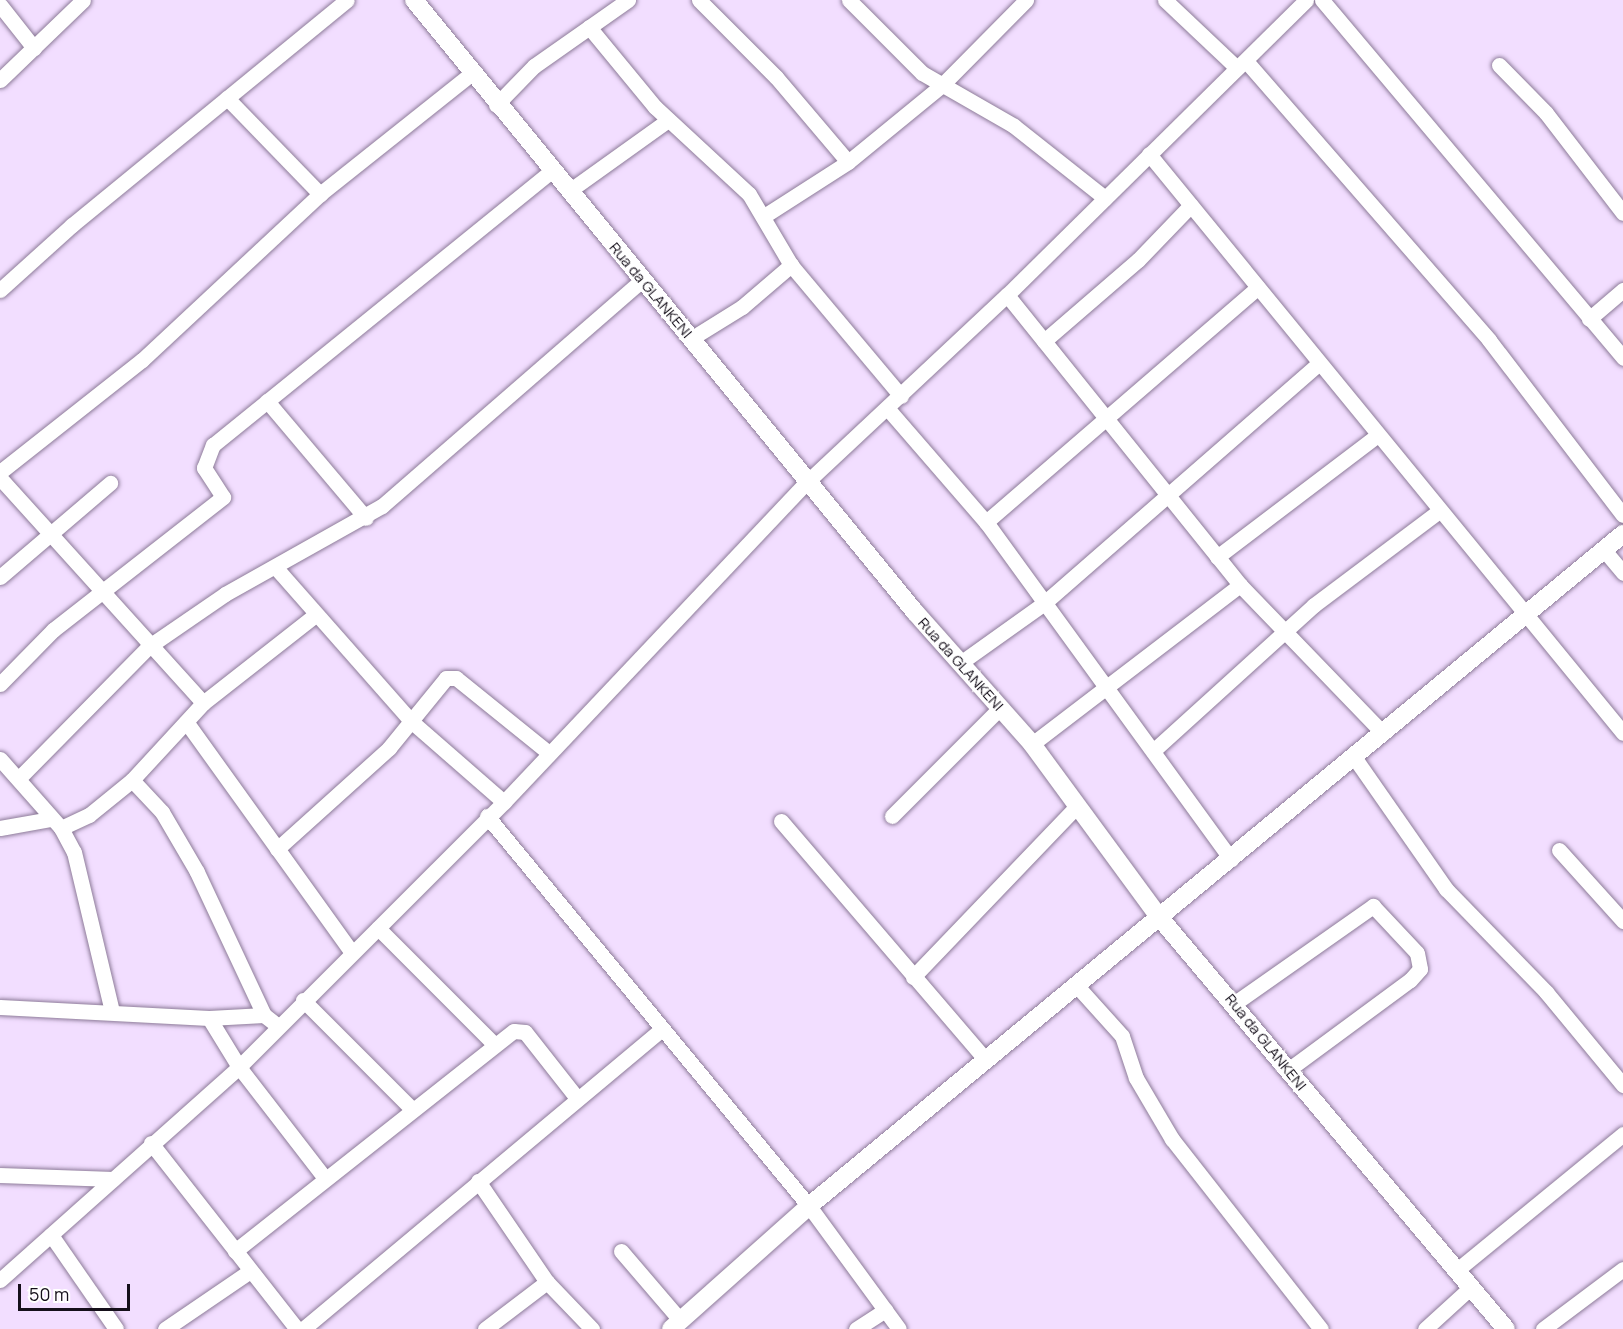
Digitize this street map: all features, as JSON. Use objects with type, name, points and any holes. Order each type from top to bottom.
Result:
[{"type":"street","points":[[0,80],[83,0]]},
{"type":"street","points":[[0,290],[347,0]]},
{"type":"street","name":"Rua da GLANKENI","points":[[414,0],[496,105],[692,338],[915,612],[963,661],[1032,744],[1076,807],[1160,918],[1235,1003],[1288,1070],[1506,1329]]},
{"type":"street","points":[[496,105],[534,66],[628,0]]},
{"type":"street","points":[[699,0],[776,77],[848,162]]},
{"type":"street","points":[[849,0],[941,86],[1014,126],[1105,198]]},
{"type":"street","points":[[764,216],[848,162],[941,86],[1026,0]]},
{"type":"street","points":[[1165,0],[1242,64],[1489,339],[1623,514]]},
{"type":"street","points":[[0,1280],[239,1068],[350,951],[378,928],[504,801],[808,481],[1007,295],[1306,0]]},
{"type":"street","points":[[1322,0],[1588,320],[1623,358]]},
{"type":"street","points":[[0,5],[34,48]]},
{"type":"street","points":[[589,27],[668,120],[730,174],[764,216],[791,265],[901,396]]},
{"type":"street","points":[[1499,65],[1546,113],[1623,213]]},
{"type":"street","points":[[0,472],[142,360],[320,194],[471,74]]},
{"type":"street","points":[[227,98],[320,194]]},
{"type":"street","points":[[569,191],[668,120]]},
{"type":"street","points":[[1149,154],[1623,734]]},
{"type":"street","points":[[0,684],[53,630],[102,594],[223,497],[204,468],[206,454],[267,401],[552,170]]},
{"type":"street","points":[[1044,341],[1138,260],[1191,205]]},
{"type":"street","points":[[692,338],[742,307],[791,265]]},
{"type":"street","points":[[19,778],[148,647],[225,594],[277,569],[366,518],[419,478],[643,279]]},
{"type":"street","points":[[986,522],[1257,287]]},
{"type":"street","points":[[1588,320],[1623,290]]},
{"type":"street","points":[[1007,295],[1240,585],[1286,630],[1383,733]]},
{"type":"street","points":[[963,661],[1043,604],[1319,363]]},
{"type":"street","points":[[267,401],[366,518]]},
{"type":"street","points":[[888,408],[986,522],[1103,689],[1232,859]]},
{"type":"street","points":[[1217,557],[1378,435]]},
{"type":"street","points":[[0,478],[148,647],[203,703]]},
{"type":"street","points":[[0,577],[48,532],[110,483]]},
{"type":"street","points":[[1152,751],[1286,630],[1439,511]]},
{"type":"street","points":[[621,1251],[676,1325],[809,1206],[1623,534]]},
{"type":"street","points":[[1604,550],[1623,573]]},
{"type":"street","points":[[277,569],[315,616],[411,721],[504,801]]},
{"type":"street","points":[[1032,744],[1240,585]]},
{"type":"street","points":[[0,828],[56,823],[89,815],[132,780],[203,703],[315,616]]},
{"type":"street","points":[[278,849],[411,721],[428,695],[453,677],[549,753]]},
{"type":"street","points":[[892,816],[1001,707]]},
{"type":"street","points":[[187,723],[350,951]]},
{"type":"street","points":[[1354,757],[1446,889],[1546,992],[1623,1085]]},
{"type":"street","points":[[0,759],[56,823],[81,869],[112,1012]]},
{"type":"street","points":[[132,780],[162,812],[197,872],[264,1016],[278,1025]]},
{"type":"street","points":[[913,977],[1076,807]]},
{"type":"street","points":[[487,816],[660,1031],[809,1206],[899,1329]]},
{"type":"street","points":[[781,821],[986,1060]]},
{"type":"street","points":[[1559,850],[1623,921]]},
{"type":"street","points":[[1235,1003],[1373,906],[1417,953],[1420,969],[1410,980],[1288,1070]]},
{"type":"street","points":[[378,928],[494,1044]]},
{"type":"street","points":[[1077,986],[1122,1036],[1136,1078],[1172,1139],[1321,1329]]},
{"type":"street","points":[[303,1000],[411,1108]]},
{"type":"street","points":[[0,1007],[209,1018],[264,1016]]},
{"type":"street","points":[[209,1018],[239,1068],[324,1177]]},
{"type":"street","points":[[235,1251],[411,1108],[514,1031],[525,1032],[577,1098]]},
{"type":"street","points":[[303,1329],[660,1031]]},
{"type":"street","points":[[1457,1270],[1623,1134]]},
{"type":"street","points":[[152,1143],[297,1329]]},
{"type":"street","points":[[0,1175],[113,1179]]},
{"type":"street","points":[[478,1181],[547,1282],[592,1329]]},
{"type":"street","points":[[51,1235],[116,1329]]},
{"type":"street","points":[[1543,1329],[1623,1269]]},
{"type":"street","points":[[165,1329],[250,1271]]},
{"type":"street","points":[[485,1329],[547,1282]]},
{"type":"street","points":[[1425,1329],[1471,1287]]},
{"type":"street","points":[[856,1329],[885,1310]]}]
